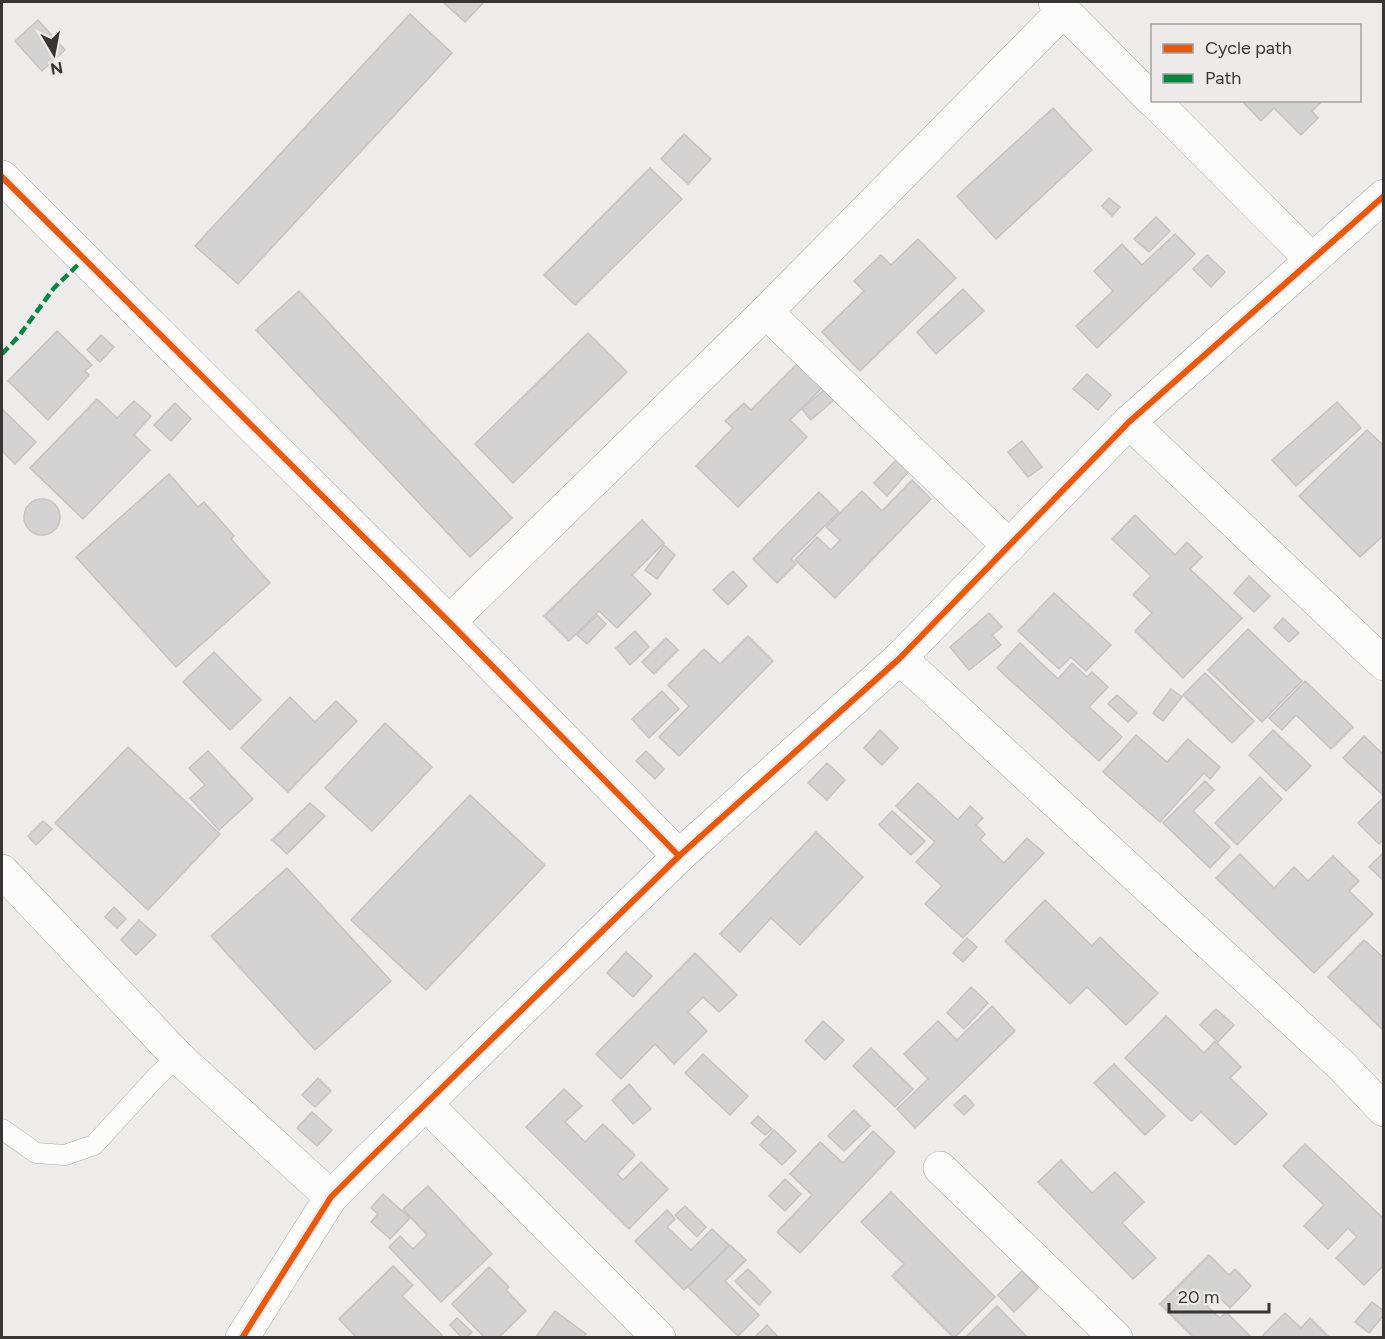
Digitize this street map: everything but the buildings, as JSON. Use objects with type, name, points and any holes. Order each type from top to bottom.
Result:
[{"type":"street","points":[[449,622],[765,312],[1059,6],[1151,98]]},
{"type":"street","points":[[1155,102],[1312,260]]},
{"type":"street","points":[[2,177],[449,622],[679,856]]},
{"type":"street","points":[[242,1338],[331,1197],[679,856],[900,658],[1130,422],[1383,196]]},
{"type":"street","points":[[765,312],[1009,546]]},
{"type":"street","points":[[1130,422],[1383,664]]},
{"type":"street","points":[[900,658],[1340,1064],[1383,1110]]},
{"type":"street","points":[[2,871],[178,1057],[331,1197]]},
{"type":"street","points":[[426,1104],[659,1338]]},
{"type":"street","points":[[940,1168],[1116,1338]]},
{"type":"lane","points":[[2,1129],[36,1153],[65,1155],[94,1145],[157,1076],[178,1057]]},
{"type":"marked path","points":[[2,354],[19,336],[54,288],[83,260]]},
{"type":"cycle path","points":[[2,177],[449,622],[679,856]]},
{"type":"cycle path","points":[[242,1338],[331,1197],[679,856],[900,658],[1129,422],[1384,196]]}]
